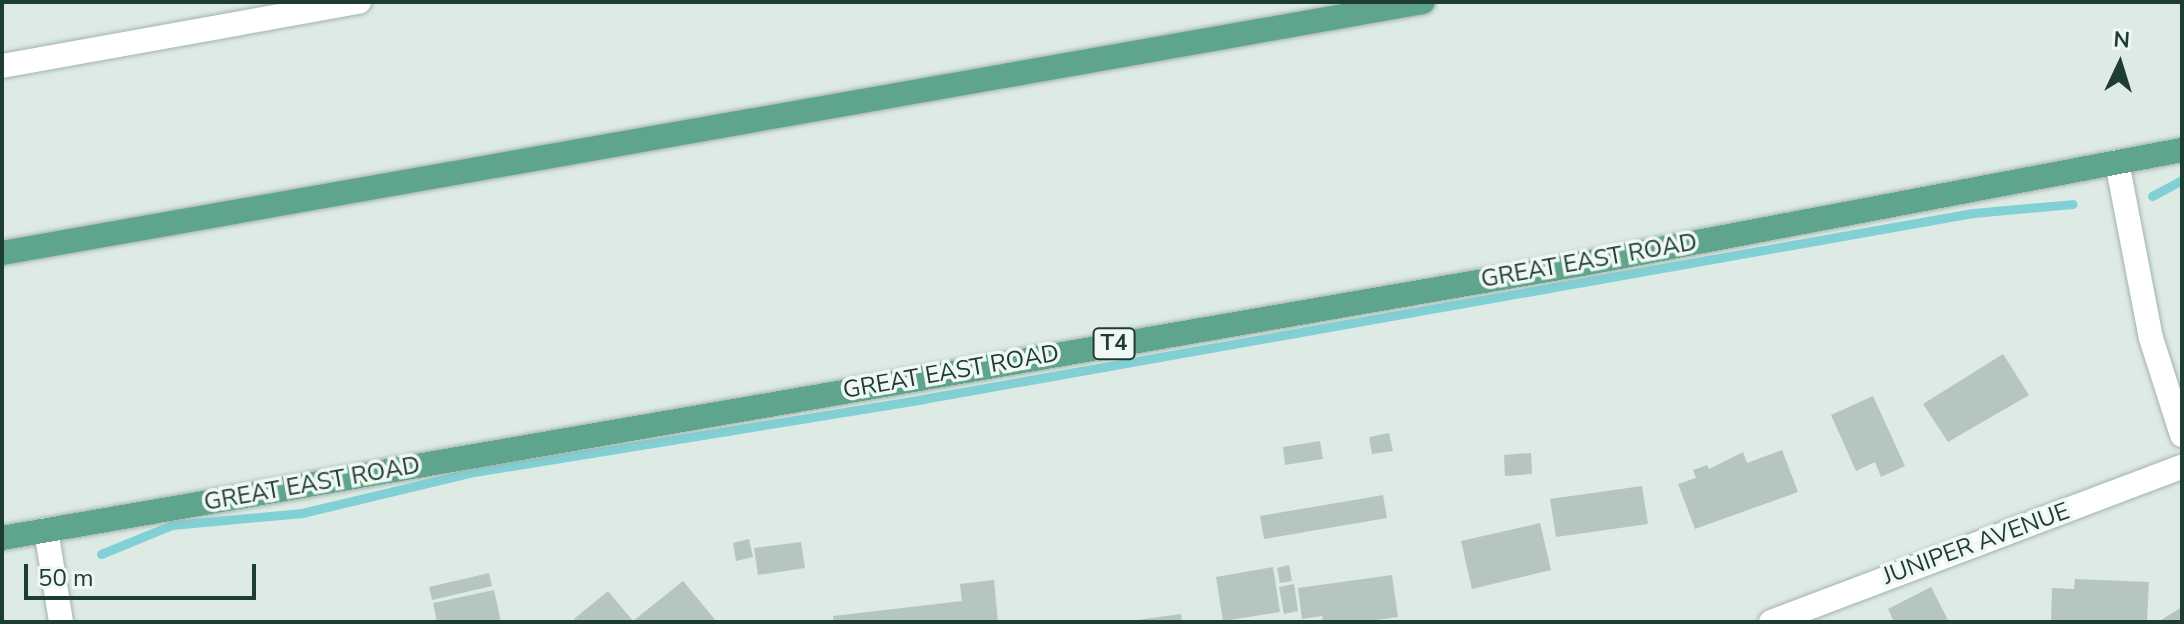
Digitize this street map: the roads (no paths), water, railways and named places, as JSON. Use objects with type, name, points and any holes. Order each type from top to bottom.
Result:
[{"type":"main road","points":[[2,253],[1423,2]]},
{"type":"main road","name":"GREAT EAST ROAD","points":[[2,538],[1582,264],[2182,150]]},
{"type":"street","points":[[2,66],[359,2]]},
{"type":"street","points":[[2117,162],[2151,338],[2182,435]]},
{"type":"street","name":"JUNIPER AVENUE","points":[[1771,622],[2182,467]]},
{"type":"street","points":[[46,530],[61,622]]},
{"type":"waterway","points":[[2152,196],[2182,180]]},
{"type":"waterway","points":[[101,554],[172,525],[302,513],[474,472],[923,399],[1973,213],[2073,204]]}]
